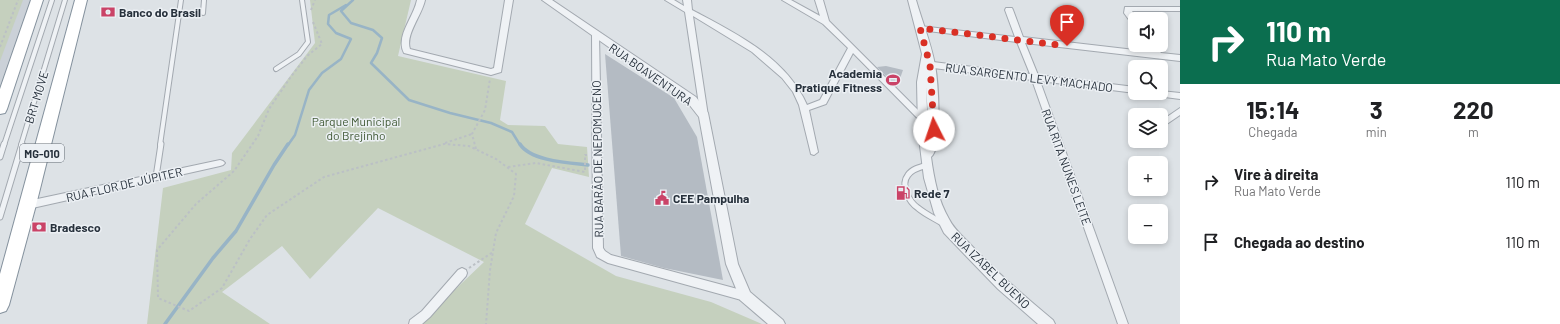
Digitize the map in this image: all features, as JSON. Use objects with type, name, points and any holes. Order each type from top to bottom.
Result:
[{"type":"highway","points":[[0,109],[37,0]]},
{"type":"highway","name":"MG-010","points":[[0,305],[28,205],[81,0]]},
{"type":"street","points":[[421,0],[421,5],[411,24],[404,45],[405,49],[409,53],[494,71],[509,0]]},
{"type":"street","name":"RUA BOAVENTURA","points":[[546,0],[692,100],[704,116],[732,264],[745,296],[778,324]]},
{"type":"street","points":[[668,0],[754,48],[778,69],[796,91],[811,134],[814,152]]},
{"type":"street","points":[[687,0],[704,116]]},
{"type":"street","points":[[786,0],[826,22],[934,130]]},
{"type":"street","points":[[819,0],[826,22]]},
{"type":"street","name":"RUA IZABEL BUENO","points":[[912,0],[927,54],[922,118],[926,165],[932,194],[945,225],[970,253],[1048,324]]},
{"type":"street","points":[[1145,0],[1151,8]]},
{"type":"street","points":[[1128,12],[1128,9],[1134,8],[1180,9]]},
{"type":"street","name":"RUA RITA NUNES LEITE","points":[[1009,10],[1035,78],[1123,324]]},
{"type":"street","points":[[920,28],[1180,58]]},
{"type":"street","name":"RUA BARÃO DE NEPOMUCENO","points":[[595,34],[598,248],[608,259],[745,296]]},
{"type":"street","points":[[803,109],[823,102],[852,48]]},
{"type":"street","points":[[1156,52],[1159,56]]},
{"type":"street","name":"RUA IZABEL BUENO","points":[[926,165],[934,130],[927,65]]},
{"type":"street","name":"RUA SARGENTO LEVY MACHADO","points":[[927,65],[1128,89]]},
{"type":"street","points":[[1168,94],[1180,96]]},
{"type":"street","points":[[1168,120],[1180,111]]},
{"type":"street","name":"RUA FLOR DE JÚPITER","points":[[28,205],[220,162]]},
{"type":"street","points":[[414,324],[426,314],[462,274]]},
{"type":"lane","name":"BRT MOVE","points":[[0,157],[52,0]]},
{"type":"lane","name":"BRT MOVE","points":[[0,217],[66,0]]},
{"type":"lane","points":[[156,177],[181,0]]},
{"type":"lane","points":[[203,13],[204,0]]},
{"type":"lane","points":[[276,69],[303,52],[308,42],[302,0]]},
{"type":"lane","points":[[926,165],[912,170],[907,175],[904,184],[908,196],[916,207],[945,225]]},
{"type":"path","points":[[0,47],[18,0]]},
{"type":"path","points":[[310,13],[315,0]]},
{"type":"path","points":[[312,20],[322,44],[307,56],[290,78],[269,109],[258,136],[234,171],[196,204],[157,250],[158,298],[189,311],[222,288],[250,239],[267,215],[324,177],[444,144],[472,134],[485,110],[494,71]]},
{"type":"path","points":[[472,134],[476,149]]},
{"type":"path","points":[[444,144],[469,146],[496,159],[516,174],[514,196],[496,233],[486,324]]},
{"type":"path","points":[[507,167],[536,163],[585,172],[585,159]]},
{"type":"path","points":[[462,274],[493,252]]},
{"type":"shaded area","points":[[0,0],[31,0],[0,88]]},
{"type":"green space","points":[[0,0],[23,0],[0,61]]},
{"type":"green space","name":"Parque Municipal do Brejinho","points":[[310,0],[411,0],[398,56],[506,81],[500,120],[508,125],[545,126],[558,144],[587,147],[589,177],[552,168],[525,224],[616,276],[711,302],[762,324],[419,324],[484,262],[378,208],[310,279],[282,246],[222,292],[270,324],[147,324],[163,188],[231,170],[232,153],[315,43]]},
{"type":"building","name":"CEE Pampulha","points":[[605,54],[674,98],[697,137],[723,280],[664,268],[621,256]]},
{"type":"building","name":"Academia Pratique Fitness","points":[[886,66],[903,70],[897,87],[877,67]]},
{"type":"waterway","points":[[353,0],[341,11],[351,23],[373,30],[382,38],[377,53],[371,63],[409,100],[450,113],[491,123],[512,132],[520,145]]},
{"type":"waterway","points":[[288,145],[295,135],[309,90],[322,73],[341,59],[351,39],[336,33],[328,24],[329,15],[346,5]]},
{"type":"waterway","points":[[165,324],[213,258],[236,231],[274,165],[288,144]]},
{"type":"waterway","points":[[520,144],[525,150],[541,158],[588,165]]},
{"type":"place","name":"Banco do Brasil","points":[[108,12]]},
{"type":"place","name":"Academia Pratique Fitness","points":[[893,80]]},
{"type":"place","name":"Rede 7","points":[[903,193]]},
{"type":"place","name":"CEE Pampulha","points":[[662,198]]},
{"type":"place","name":"Bradesco","points":[[39,227]]},
{"type":"route","points":[[934,130],[930,65],[920,28],[1067,46]]}]
